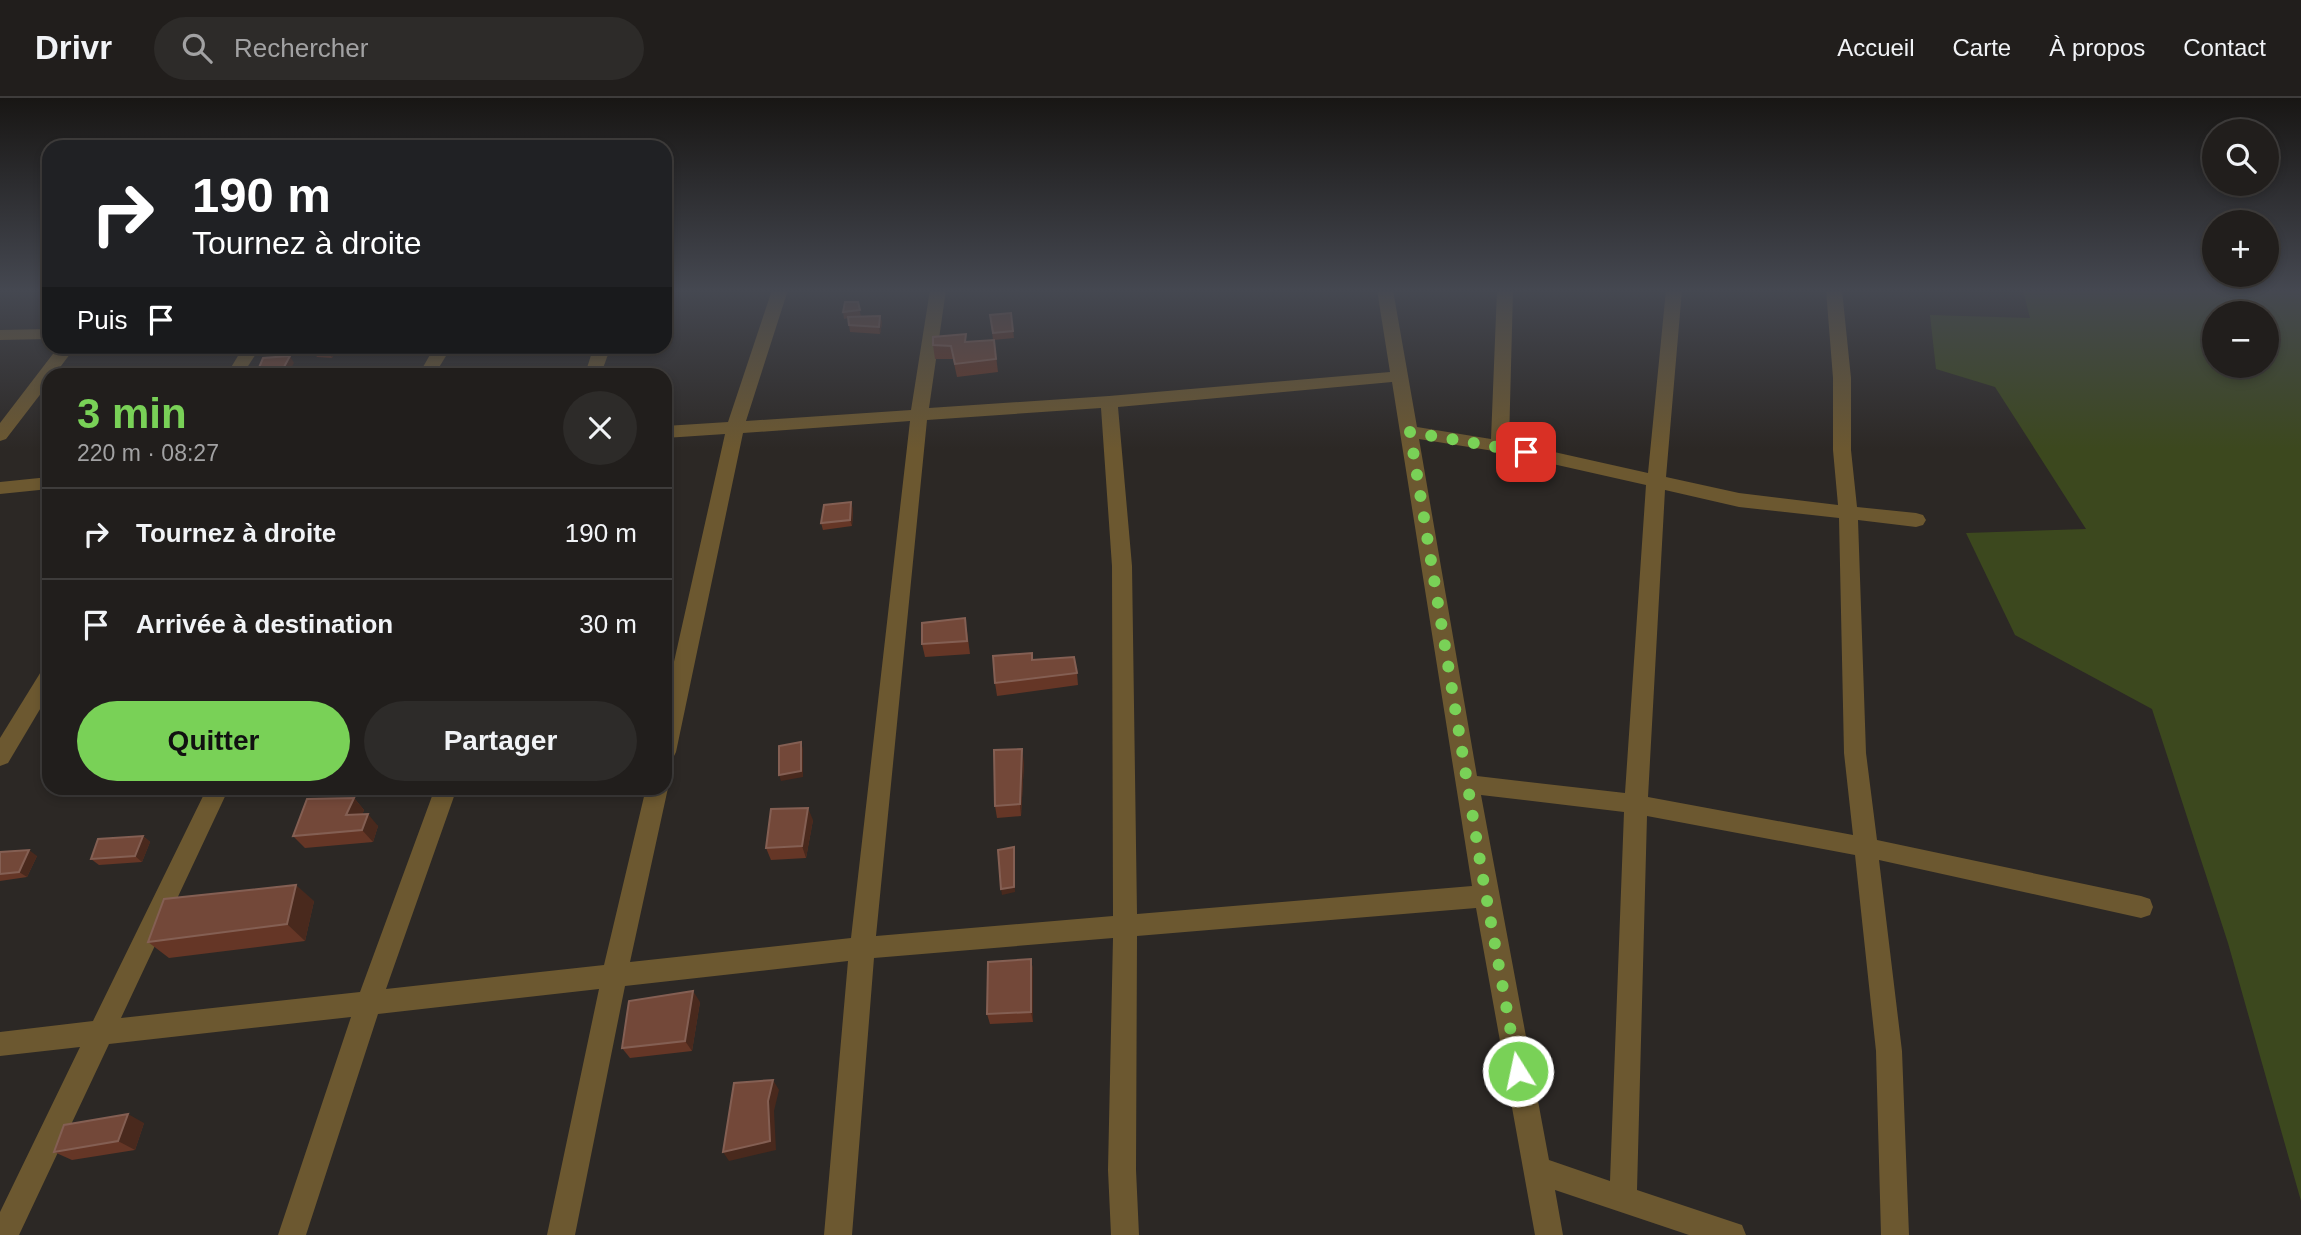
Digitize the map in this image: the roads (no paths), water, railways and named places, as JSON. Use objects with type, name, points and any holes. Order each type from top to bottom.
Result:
[{"type":"street","points":[[672,720],[735,428],[763,343]]},
{"type":"street","points":[[838,1235],[862,948],[919,416],[930,343]]},
{"type":"street","points":[[1395,343],[1486,896],[1549,1235]]},
{"type":"street","points":[[1500,446],[1503,343]]},
{"type":"street","points":[[1623,1197],[1636,804],[1656,482],[1669,343]]},
{"type":"street","points":[[1839,343],[1842,378],[1842,450],[1848,513],[1855,753],[1889,1051],[1895,1235]]},
{"type":"street","points":[[51,368],[62,354]]},
{"type":"street","points":[[672,432],[1109,402],[1401,376]]},
{"type":"street","points":[[0,435],[42,380]]},
{"type":"street","points":[[1109,402],[1122,566],[1125,926],[1122,1170],[1125,1235]]},
{"type":"street","points":[[1410,432],[1500,446],[1739,500],[1916,520]]},
{"type":"street","points":[[0,488],[42,484]]},
{"type":"street","points":[[0,757],[42,688]]},
{"type":"street","points":[[1467,784],[1636,804],[1864,847],[2141,907]]},
{"type":"street","points":[[4,1235],[215,795]]},
{"type":"street","points":[[292,1235],[369,1002],[443,795]]},
{"type":"street","points":[[561,1235],[614,976],[655,795]]},
{"type":"street","points":[[0,1044],[862,948],[1486,896]]},
{"type":"street","points":[[1536,1170],[1732,1235]]}]
